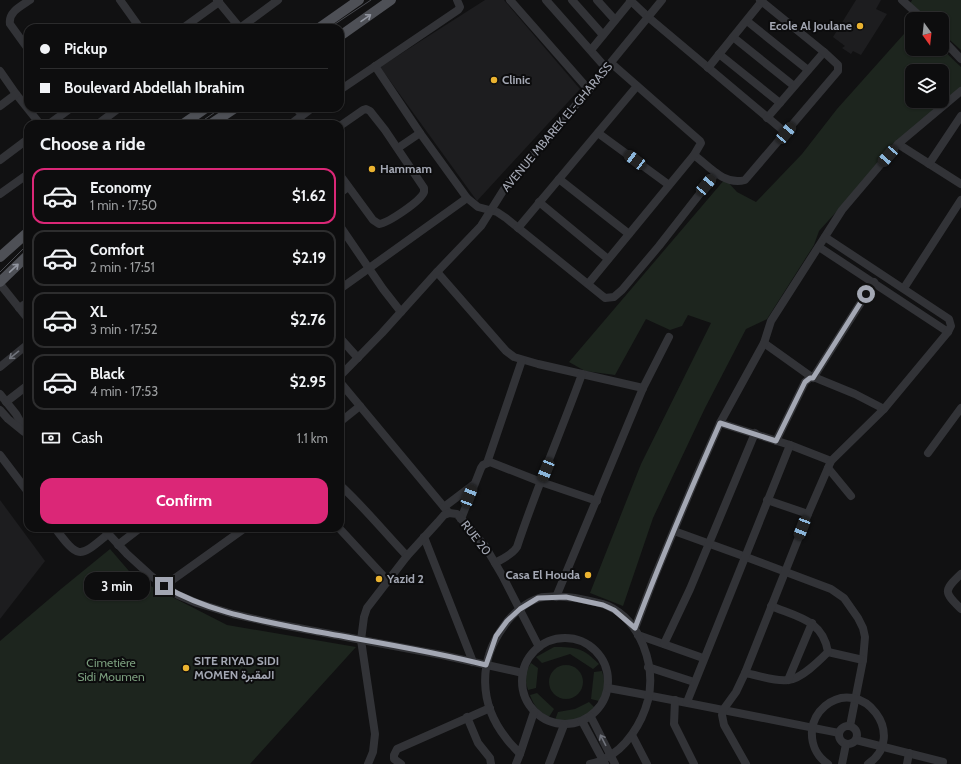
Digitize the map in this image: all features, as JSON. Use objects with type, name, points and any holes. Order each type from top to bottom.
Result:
[{"type":"main road","points":[[325,24],[359,0]]},
{"type":"main road","points":[[344,33],[391,0]]},
{"type":"main road","points":[[188,120],[197,112]]},
{"type":"main road","points":[[217,120],[229,112]]},
{"type":"main road","points":[[0,257],[24,236]]},
{"type":"main road","points":[[0,283],[24,259]]},
{"type":"street","points":[[24,43],[10,24],[9,19],[11,14],[30,0]]},
{"type":"street","points":[[120,0],[137,24]]},
{"type":"street","points":[[245,24],[278,0]]},
{"type":"street","points":[[344,87],[458,10],[460,7],[457,0]]},
{"type":"street","points":[[510,0],[589,90]]},
{"type":"street","points":[[546,0],[591,50],[608,65],[637,86],[700,141],[700,146],[694,155],[588,284]]},
{"type":"street","points":[[572,0],[603,35]]},
{"type":"street","points":[[597,0],[614,20]]},
{"type":"street","points":[[591,50],[630,0],[648,18],[786,133]]},
{"type":"street","name":"AVENUE MBAREK EL-GHARASS","points":[[344,372],[401,312],[436,272],[481,226],[508,183],[589,90],[662,0]]},
{"type":"street","points":[[904,0],[916,12]]},
{"type":"street","points":[[188,24],[218,1],[237,24]]},
{"type":"street","points":[[694,155],[716,173],[734,182],[745,180],[838,71],[838,65],[761,1],[747,21],[708,68]]},
{"type":"street","points":[[747,21],[808,70]]},
{"type":"street","points":[[733,37],[794,86]]},
{"type":"street","points":[[949,46],[961,59]]},
{"type":"street","points":[[767,118],[824,52]]},
{"type":"street","points":[[719,54],[780,103]]},
{"type":"street","points":[[376,66],[420,133],[467,198],[478,207],[497,212],[605,298],[610,298],[617,295],[659,246],[716,173]]},
{"type":"street","points":[[0,71],[24,104]]},
{"type":"street","points":[[518,228],[637,86]]},
{"type":"street","points":[[590,764],[604,762],[611,756],[632,735],[645,710],[649,694],[648,666],[645,652],[637,631],[674,532],[720,423],[764,343],[771,321],[842,210],[898,144],[961,91]]},
{"type":"street","points":[[0,106],[16,94]]},
{"type":"street","points":[[344,123],[363,110],[369,110],[398,148],[424,188],[424,194],[385,222],[378,224],[373,220],[344,181]]},
{"type":"street","points":[[30,112],[37,120]]},
{"type":"street","points":[[56,120],[66,112]]},
{"type":"street","points":[[103,120],[114,112]]},
{"type":"street","points":[[929,164],[961,116]]},
{"type":"street","points":[[398,148],[420,133]]},
{"type":"street","points":[[598,133],[669,185]]},
{"type":"street","points":[[0,160],[24,143]]},
{"type":"street","points":[[898,144],[961,184]]},
{"type":"street","points":[[0,194],[24,177]]},
{"type":"street","points":[[559,179],[629,234]]},
{"type":"street","points":[[344,190],[348,187]]},
{"type":"street","points":[[344,286],[467,198]]},
{"type":"street","points":[[904,288],[961,200]]},
{"type":"street","points":[[539,202],[608,259]]},
{"type":"street","points":[[344,232],[368,268],[401,312]]},
{"type":"street","points":[[746,764],[724,725],[722,715],[732,700],[745,673],[808,514],[830,465],[884,409],[948,332],[951,324],[949,319],[825,237]]},
{"type":"street","points":[[818,247],[874,282],[948,332]]},
{"type":"street","points":[[436,272],[506,351],[514,357],[643,388]]},
{"type":"street","points":[[776,441],[805,382],[810,378],[813,378],[874,282]]},
{"type":"street","points":[[0,283],[24,314]]},
{"type":"street","points":[[19,308],[24,305]]},
{"type":"street","points":[[556,597],[643,388],[669,337]]},
{"type":"street","points":[[764,343],[813,378],[855,394],[884,409]]},
{"type":"street","points":[[344,344],[358,358]]},
{"type":"street","points":[[0,367],[24,347]]},
{"type":"street","points":[[461,518],[481,468],[487,463],[522,360]]},
{"type":"street","points":[[495,563],[515,551],[582,374]]},
{"type":"street","points":[[344,387],[447,510],[473,485]]},
{"type":"street","points":[[6,402],[24,388]]},
{"type":"street","points":[[0,394],[12,409],[24,428]]},
{"type":"street","points":[[344,419],[360,406]]},
{"type":"street","points":[[928,453],[961,408]]},
{"type":"street","points":[[1,413],[12,409]]},
{"type":"street","points":[[1,413],[24,432]]},
{"type":"street","points":[[720,423],[790,445],[830,465],[851,496]]},
{"type":"street","points":[[664,644],[690,589],[755,433]]},
{"type":"street","points":[[687,702],[703,658],[746,557],[790,445]]},
{"type":"street","points":[[0,455],[24,487]]},
{"type":"street","points":[[487,463],[494,463],[541,482],[596,501]]},
{"type":"street","points":[[344,489],[366,510],[407,556]]},
{"type":"street","points":[[768,500],[808,514]]},
{"type":"street","name":"RUE 20","points":[[368,764],[373,752],[375,734],[361,640],[367,608],[407,556],[447,510],[461,518],[485,546],[539,647]]},
{"type":"street","points":[[58,532],[71,547],[79,553],[86,552],[105,532]]},
{"type":"street","points":[[107,532],[126,554],[164,586],[178,595],[196,603],[233,614],[523,673]]},
{"type":"street","points":[[118,545],[135,532]]},
{"type":"street","points":[[164,586],[239,532]]},
{"type":"street","points":[[343,532],[388,581]]},
{"type":"street","points":[[674,532],[746,557],[830,589],[844,598],[863,628],[865,644],[850,726]]},
{"type":"street","points":[[424,537],[473,662]]},
{"type":"street","points":[[961,574],[951,583],[948,590],[949,596],[961,609]]},
{"type":"street","points":[[520,754],[503,734],[490,708],[484,682],[484,675],[496,636],[507,621],[520,609],[538,598],[566,597],[608,606],[620,614],[637,631],[664,644],[703,658]]},
{"type":"street","points":[[771,606],[812,623],[823,635],[827,644],[828,652]]},
{"type":"street","points":[[788,680],[812,623]]},
{"type":"street","points":[[566,638],[575,639],[592,647],[598,653],[606,665],[609,678],[608,688],[605,699],[599,709],[591,717],[582,721],[564,725],[543,719],[534,712],[524,694],[522,684],[523,673],[529,658],[539,647],[556,639],[566,638]]},
{"type":"street","points":[[828,652],[863,660]]},
{"type":"street","points":[[745,673],[777,680],[794,679],[808,670],[828,652]]},
{"type":"street","points":[[648,666],[694,682]]},
{"type":"street","points":[[608,688],[649,694],[839,733]]},
{"type":"street","points":[[828,764],[818,754],[814,746],[812,727],[815,718],[828,704],[846,698],[865,702],[874,708],[880,717],[884,737],[882,747],[877,756],[868,764]]},
{"type":"street","points":[[675,700],[674,724],[694,764]]},
{"type":"street","points":[[401,764],[394,758],[397,749],[490,708]]},
{"type":"street","points":[[516,764],[534,712]]},
{"type":"street","points":[[467,717],[478,743],[490,758],[491,764]]},
{"type":"street","points":[[591,717],[615,764]]},
{"type":"street","points":[[582,721],[604,762]]},
{"type":"street","points":[[549,764],[564,725]]},
{"type":"street","points":[[850,726],[846,726],[841,729],[839,733],[839,738],[846,744],[850,744],[856,740],[943,762]]},
{"type":"street","points":[[850,726],[856,732],[856,740]]},
{"type":"street","points":[[632,735],[647,764]]},
{"type":"street","points":[[842,764],[846,744]]},
{"type":"street","points":[[908,764],[909,753]]},
{"type":"shaded area","points":[[485,0],[504,0],[580,89],[477,201],[380,67]]},
{"type":"shaded area","name":"Ecole Al Joulane","points":[[856,0],[881,0],[876,9],[887,14],[861,55],[853,51],[851,54],[842,48],[845,46],[833,37]]},
{"type":"shaded area","points":[[0,500],[45,561],[0,619]]},
{"type":"green space","points":[[912,0],[961,0],[961,50],[949,39],[949,12],[919,12],[910,4]]},
{"type":"green space","points":[[905,33],[905,56],[949,56],[961,67],[961,89],[949,99],[949,64],[905,64],[905,108],[939,108],[899,142],[819,231],[814,245],[767,319],[746,329],[705,408],[653,518],[623,606],[590,593],[641,464],[711,323],[688,315],[682,326],[670,330],[646,319],[615,375],[585,371],[569,362],[725,179],[737,192],[756,202],[802,154],[837,109]]},
{"type":"green space","name":"Cimetière Sidi Moumen","points":[[110,549],[135,578],[227,625],[356,647],[250,764],[0,764],[0,641]]},
{"type":"green space","points":[[554,647],[574,648],[584,652],[599,664],[593,669],[570,654],[542,663],[536,657]]},
{"type":"green space","points":[[531,663],[538,668],[536,688],[528,690],[524,676]]},
{"type":"green space","points":[[563,665],[569,665],[573,666],[580,672],[583,682],[582,689],[576,696],[569,699],[563,699],[559,698],[552,692],[549,685],[549,679],[550,675],[556,668]]},
{"type":"green space","points":[[602,671],[605,691],[599,701],[591,699],[594,672]]},
{"type":"green space","points":[[537,693],[554,709],[549,717],[542,713],[533,702],[530,695]]},
{"type":"green space","points":[[589,702],[595,708],[582,719],[567,722],[555,720],[558,712],[575,709]]},
{"type":"tram line","points":[[335,24],[371,0]]},
{"type":"tram line","points":[[204,120],[215,112]]},
{"type":"tram line","points":[[0,272],[24,248]]},
{"type":"place","name":"Ecole Al Joulane","points":[[860,26]]},
{"type":"place","name":"Clinic","points":[[494,80]]},
{"type":"place","name":"Hammam","points":[[372,169]]},
{"type":"place","name":"Casa El Houda","points":[[588,575]]},
{"type":"place","name":"Yazid 2","points":[[379,579]]},
{"type":"place","name":"SITE RIYAD SIDI MOMEN المقبرة","points":[[186,668]]},
{"type":"route","points":[[164,586],[178,595],[196,603],[233,614],[486,665],[496,636],[507,621],[520,609],[538,598],[566,597],[608,606],[620,614],[635,628],[654,578],[720,423],[776,441],[805,382],[810,378],[813,378],[866,294]]}]
